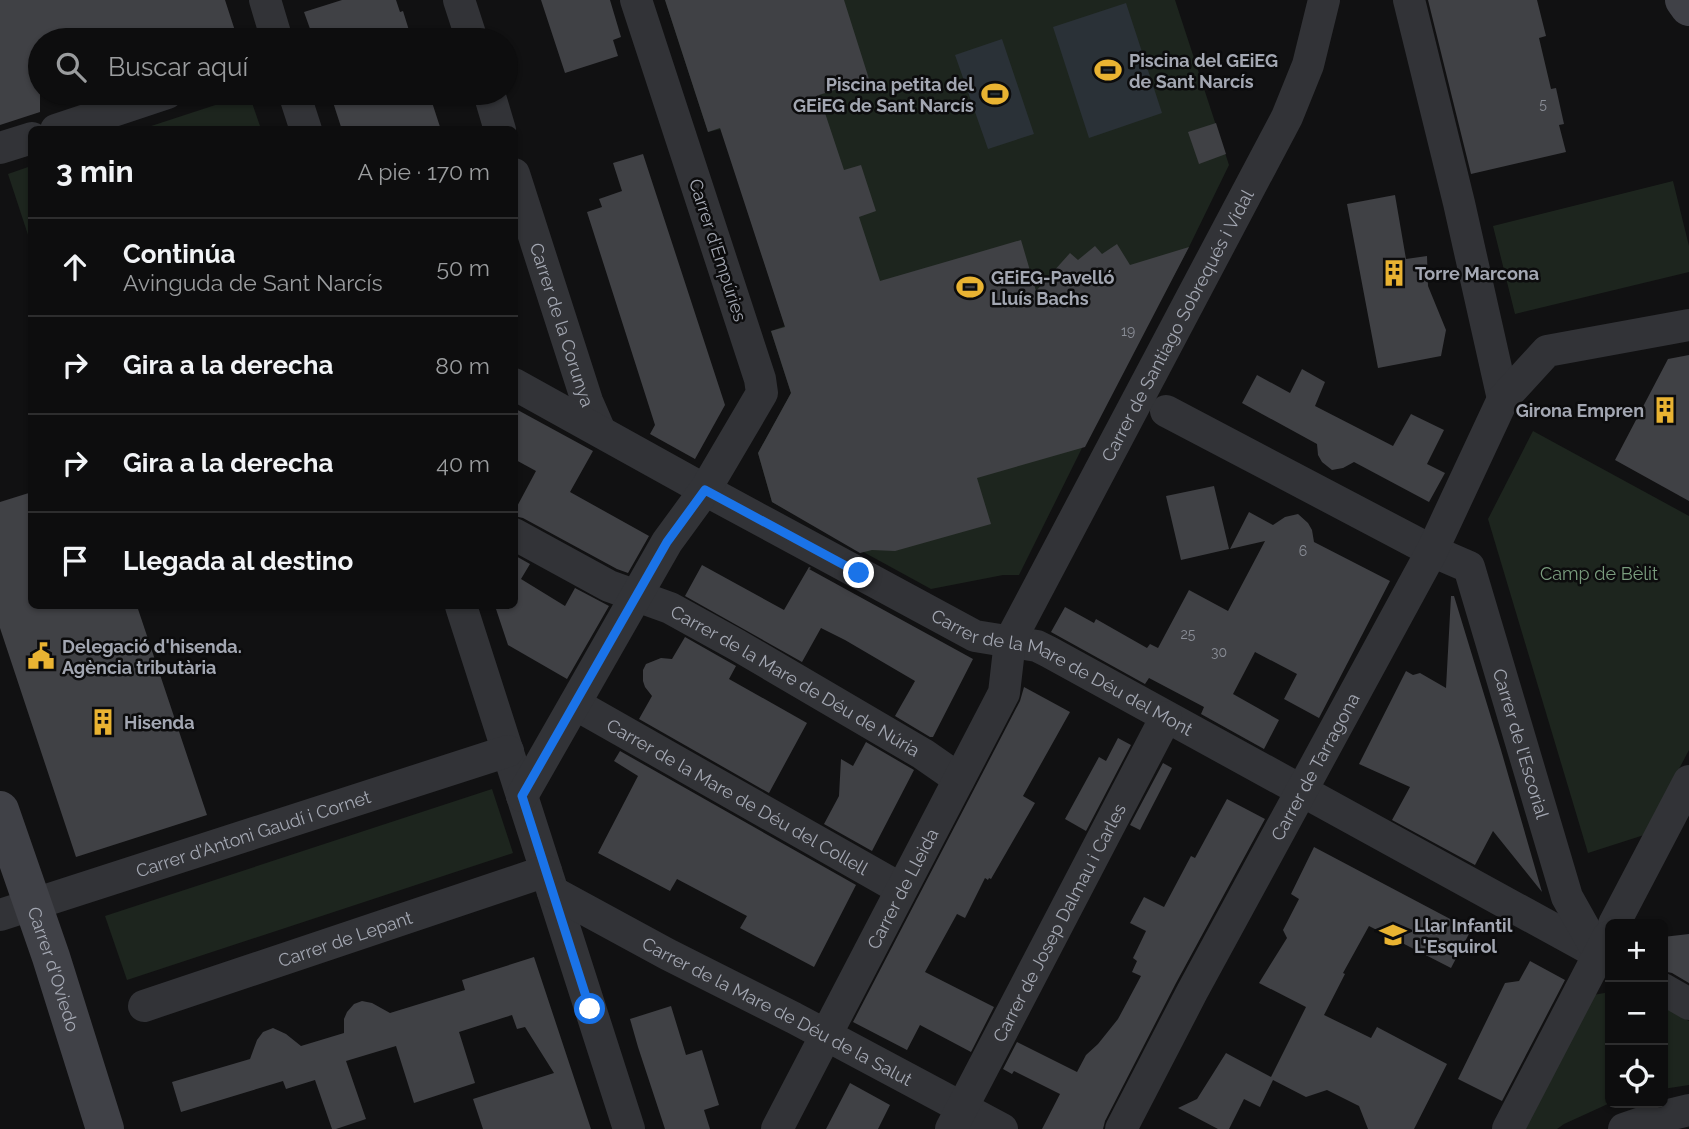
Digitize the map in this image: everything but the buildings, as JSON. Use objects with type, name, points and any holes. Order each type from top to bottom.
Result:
[{"type":"street","points":[[265,0],[273,28]]},
{"type":"street","points":[[459,0],[468,28]]},
{"type":"street","name":"Carrer d'Empúries","points":[[522,796],[667,542],[705,490],[762,393],[761,379],[636,0]]},
{"type":"street","name":"Carrer de Santiago Sobrequés i Vidal","points":[[1010,641],[1287,117],[1308,65],[1324,0]]},
{"type":"street","points":[[1409,0],[1459,203],[1503,399]]},
{"type":"street","points":[[1685,0],[1689,7]]},
{"type":"street","points":[[68,126],[131,105]]},
{"type":"street","points":[[298,105],[305,126]]},
{"type":"street","points":[[493,105],[499,126]]},
{"type":"street","points":[[0,148],[28,139]]},
{"type":"street","name":"Carrer de la Corunya","points":[[518,186],[587,401],[600,431]]},
{"type":"street","name":"Carrer de Tarragona","points":[[1121,1129],[1192,992],[1432,551],[1503,399],[1547,351],[1689,325]]},
{"type":"street","name":"Carrer de la Mare de Déu del Mont","points":[[518,386],[975,636],[1037,646],[1302,792],[1605,948]]},
{"type":"street","points":[[1166,411],[1432,551]]},
{"type":"street","name":"Carrer de la Mare de Déu de Núria","points":[[518,536],[609,586],[670,608],[923,754],[964,769]]},
{"type":"street","name":"Carrer de l'Escorial","points":[[1432,551],[1469,567],[1567,897],[1605,946]]},
{"type":"street","points":[[462,609],[629,1129]]},
{"type":"street","name":"Carrer de Lleida","points":[[777,1129],[1004,693],[1010,641]]},
{"type":"street","name":"Carrer de la Mare de Déu del Collell","points":[[575,704],[901,889]]},
{"type":"street","name":"Carrer de Josep Dalmau i Carles","points":[[956,1118],[1166,717]]},
{"type":"street","name":"Carrer d'Antoni Gaudí i Cornet","points":[[16,909],[508,751]]},
{"type":"street","points":[[1617,919],[1689,781]]},
{"type":"street","name":"Carrer d'Oviedo","points":[[0,810],[16,909],[51,957],[105,1129]]},
{"type":"street","name":"Carrer de la Mare de Déu de la Salut","points":[[550,881],[667,954],[826,1035],[956,1118],[1002,1129]]},
{"type":"street","name":"Carrer de Lepant","points":[[144,1006],[550,881]]},
{"type":"street","points":[[1508,1129],[1605,953]]},
{"type":"street","points":[[1668,992],[1689,1004]]},
{"type":"street","points":[[1624,1129],[1689,1111]]},
{"type":"green space","name":"GEiEG-Pavelló Lluís Bachs","points":[[665,0],[1175,0],[1229,165],[1019,575],[1003,575],[931,589],[772,502],[758,453],[791,393],[771,331],[785,326],[721,129],[708,132]]},
{"type":"green space","points":[[215,105],[253,105],[260,126],[151,126]]},
{"type":"green space","points":[[28,167],[28,235],[8,174]]},
{"type":"green space","points":[[1673,181],[1689,246],[1689,272],[1515,314],[1493,226]]},
{"type":"green space","name":"Camp de Bèlit","points":[[1533,431],[1689,516],[1689,750],[1644,835],[1588,853],[1488,519]]},
{"type":"green space","points":[[492,789],[513,853],[127,980],[105,916]]},
{"type":"green space","points":[[1605,993],[1605,1105],[1557,1129],[1521,1129],[1593,995]]},
{"type":"green space","points":[[1668,1009],[1689,1021],[1689,1085],[1668,1088]]},
{"type":"shaded area","name":"Piscina del GEiEG de Sant Narcís","points":[[1126,3],[1162,113],[1089,138],[1053,27]]},
{"type":"shaded area","name":"Piscina petita del GEiEG de Sant Narcís","points":[[1002,39],[1034,134],[988,149],[955,55]]},
{"type":"place","name":"Piscina del GEiEG de Sant Narcís","points":[[1108,70]]},
{"type":"place","name":"Piscina petita del GEiEG de Sant Narcís","points":[[995,94]]},
{"type":"place","name":"Torre Marcona","points":[[1394,273]]},
{"type":"place","name":"GEiEG-Pavelló Lluís Bachs","points":[[970,287]]},
{"type":"place","name":"Girona Empren","points":[[1665,410]]},
{"type":"place","name":"Delegació d'hisenda. Agència tributària","points":[[41,656]]},
{"type":"place","name":"Hisenda","points":[[103,722]]},
{"type":"place","name":"Llar Infantil L'Esquirol","points":[[1393,935]]},
{"type":"route","points":[[590,1009],[522,796],[667,542],[705,490],[859,573]]}]
